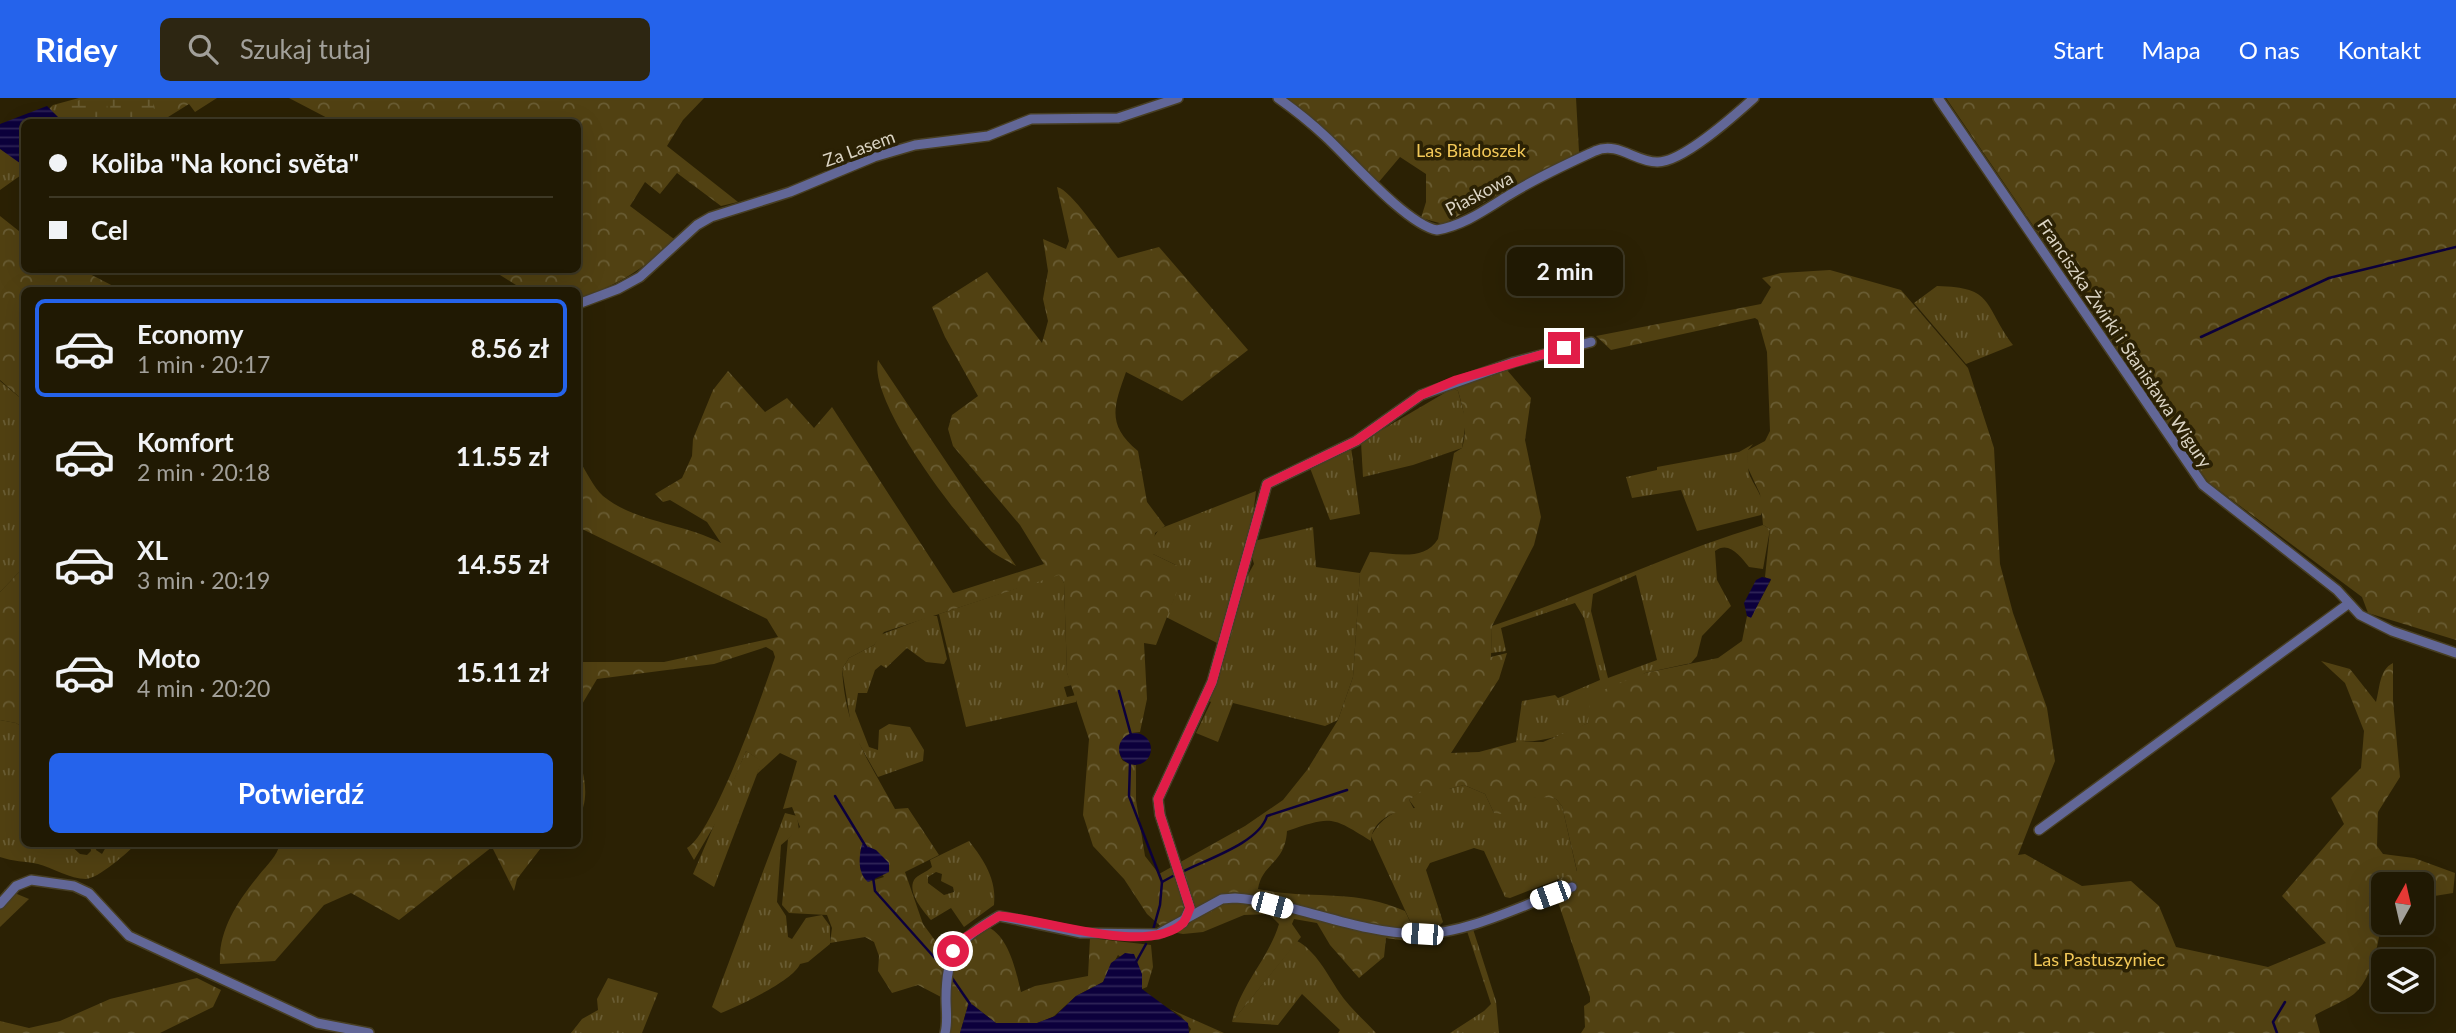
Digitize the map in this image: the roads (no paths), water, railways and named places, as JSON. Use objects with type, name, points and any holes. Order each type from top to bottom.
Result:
[{"type":"street","name":"Za Lasem","points":[[581,303],[618,289],[640,276],[697,225],[711,217],[790,192],[884,154],[915,145],[988,136],[1031,119],[1118,118],[1178,98]]},
{"type":"street","name":"Piaskowa","points":[[1278,98],[1316,128],[1404,210],[1429,228],[1437,230],[1487,211],[1509,194],[1598,150],[1619,149],[1657,162],[1669,159],[1686,150],[1754,98]]},
{"type":"street","name":"Franciszka Żwirki i Stanisława Wigury","points":[[1938,98],[2203,485],[2337,590],[2360,615],[2392,631],[2456,653]]},
{"type":"street","points":[[1183,923],[1190,908],[1160,815],[1158,799],[1212,682],[1267,484],[1356,441],[1421,395],[1456,380],[1591,342]]},
{"type":"street","points":[[2039,830],[2348,604]]},
{"type":"street","points":[[0,904],[16,886],[31,880],[74,886],[89,894],[129,936],[317,1023],[369,1033]]},
{"type":"street","points":[[945,1033],[946,978],[953,951],[966,937],[999,916],[1081,933],[1158,934],[1183,923],[1222,899],[1234,898],[1392,932],[1422,934],[1465,926],[1572,887]]},
{"type":"waterway","points":[[2201,337],[2329,278],[2456,247]]},
{"type":"waterway","points":[[1119,691],[1131,735]]},
{"type":"waterway","points":[[1130,763],[1129,796],[1162,882]]},
{"type":"waterway","points":[[1182,872],[1243,842],[1262,826],[1267,816],[1347,790]]},
{"type":"waterway","points":[[835,796],[866,847]]},
{"type":"waterway","points":[[1153,930],[1160,905],[1162,882],[1173,876]]},
{"type":"waterway","points":[[873,877],[875,891],[942,966]]},
{"type":"waterway","points":[[1136,962],[1146,944]]},
{"type":"waterway","points":[[950,975],[970,1004]]},
{"type":"waterway","points":[[2277,1033],[2273,1022],[2285,1002]]},
{"type":"park label","name":"Las Biadoszek","points":[[1471,150]]},
{"type":"park label","name":"Las Pastuszyniec","points":[[2099,959]]}]
